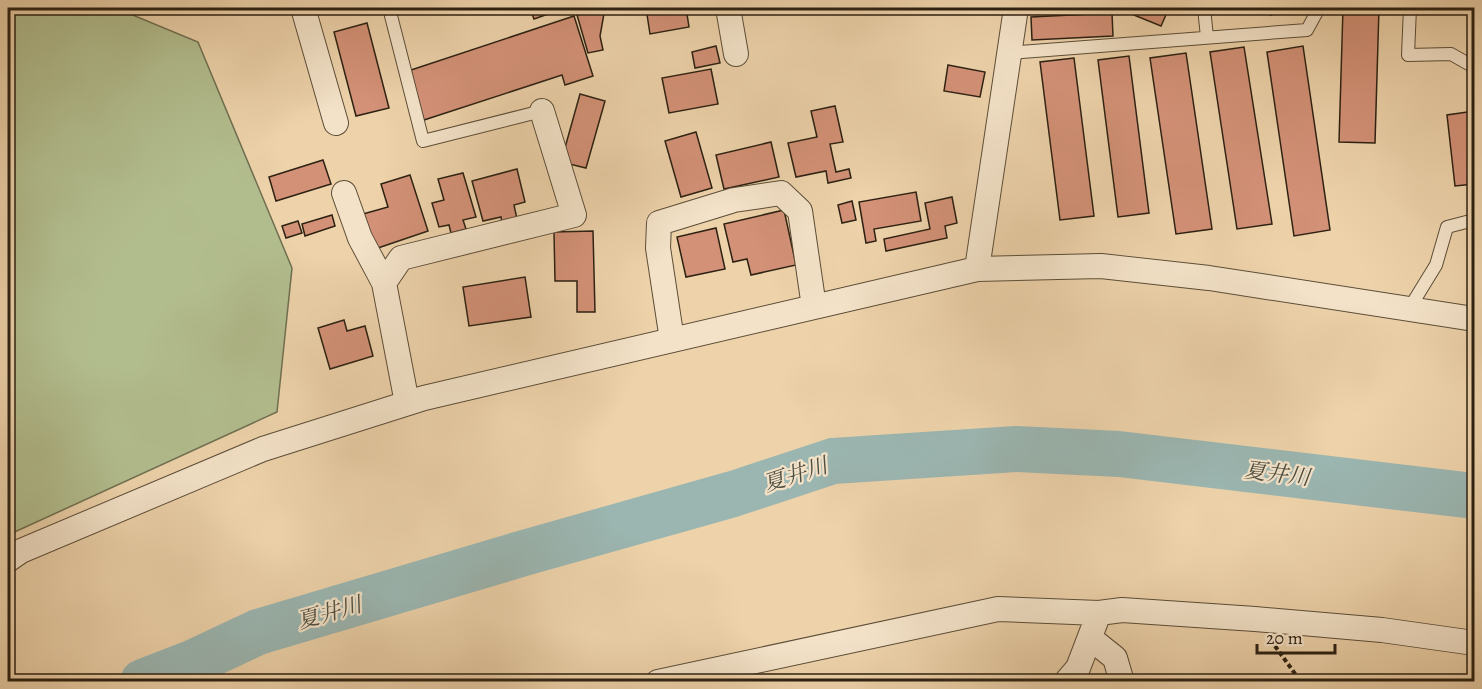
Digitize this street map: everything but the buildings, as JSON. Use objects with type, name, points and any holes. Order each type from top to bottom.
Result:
[{"type":"street","points":[[303,8],[336,123]]},
{"type":"street","points":[[728,8],[736,54]]},
{"type":"street","points":[[977,269],[1016,8]]},
{"type":"street","points":[[384,283],[401,258],[574,214],[542,111]]},
{"type":"street","points":[[344,193],[360,238],[384,283],[407,403]]},
{"type":"street","points":[[672,340],[658,248],[659,223],[734,200],[781,193],[800,211],[814,307]]},
{"type":"street","points":[[8,560],[21,551],[263,449],[407,403],[486,382],[977,269],[1101,266],[1209,278],[1474,320]]},
{"type":"street","points":[[658,681],[998,609],[1099,613],[1122,610],[1256,619],[1382,630],[1474,643]]},
{"type":"street","points":[[1066,681],[1078,668],[1099,613]]},
{"type":"street","points":[[1090,638],[1114,658],[1122,681]]},
{"type":"lane","points":[[389,8],[423,141],[542,111]]},
{"type":"lane","points":[[1204,8],[1207,37]]},
{"type":"lane","points":[[1008,53],[1307,30],[1319,8]]},
{"type":"lane","points":[[1410,8],[1408,55],[1451,54],[1474,67]]},
{"type":"lane","points":[[1409,309],[1436,265],[1447,227],[1474,220]]},
{"type":"path","points":[[1256,619],[1301,681]]},
{"type":"green space","points":[[8,8],[123,11],[198,42],[292,268],[277,412],[8,535]]},
{"type":"waterway","name":"夏井川","points":[[143,682],[192,663],[258,632],[733,494],[833,461],[1016,449],[1119,454],[1474,496]]}]
